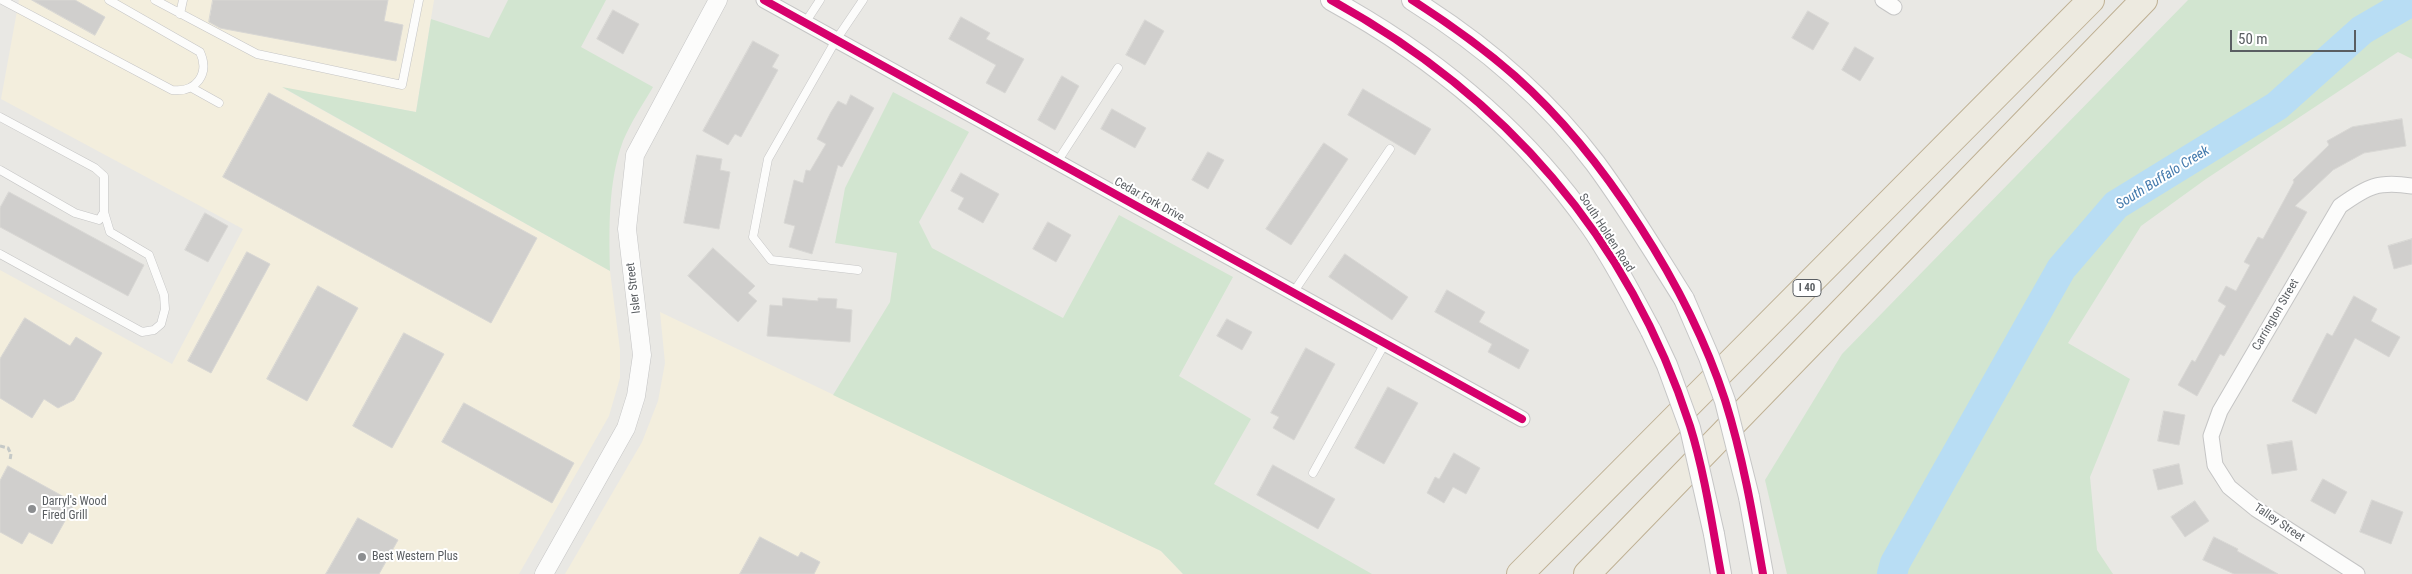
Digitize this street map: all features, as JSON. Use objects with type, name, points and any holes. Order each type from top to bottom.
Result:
[{"type":"highway","name":"I 40","points":[[1520,574],[2091,0]]},
{"type":"highway","points":[[1587,574],[2144,0]]},
{"type":"main road","name":"South Holden Road","points":[[1331,0],[1399,40],[1438,69],[1508,127],[1539,160],[1592,228],[1618,269],[1667,365],[1690,428],[1721,574]]},
{"type":"main road","points":[[1412,0],[1516,77],[1548,109],[1594,162],[1637,224],[1684,299],[1709,357],[1725,401],[1749,498],[1763,574]]},
{"type":"street","name":"Isler Street","points":[[544,574],[626,428],[632,410],[642,355],[627,229],[635,155],[718,0]]},
{"type":"street","name":"Cedar Fork Drive","points":[[764,0],[1522,420]]},
{"type":"street","name":"Carrington Street","points":[[2214,460],[2211,436],[2220,411],[2340,206],[2363,189],[2370,187],[2390,183],[2412,186]]},
{"type":"street","name":"Talley Street","points":[[2214,460],[2229,487],[2256,509],[2357,574]]},
{"type":"lane","points":[[2,0],[172,90],[181,91],[192,88],[203,73],[205,66],[200,52],[109,0]]},
{"type":"lane","points":[[155,0],[257,54],[402,85],[419,0]]},
{"type":"lane","points":[[180,14],[183,0]]},
{"type":"lane","points":[[805,23],[820,0]]},
{"type":"lane","points":[[858,270],[771,260],[753,237],[768,159],[836,40],[863,0]]},
{"type":"lane","points":[[1057,162],[1118,68]]},
{"type":"lane","points":[[192,88],[219,103]]},
{"type":"lane","points":[[0,117],[95,168],[104,176],[104,212],[110,232],[149,255],[164,295],[165,309],[161,324],[154,330],[142,332],[0,254]]},
{"type":"lane","points":[[1293,293],[1390,149]]},
{"type":"lane","points":[[0,170],[75,213],[99,220],[104,212]]},
{"type":"lane","points":[[1313,473],[1385,343]]},
{"type":"path","points":[[0,446],[8,448],[11,454],[10,460]]},
{"type":"shaded area","points":[[19,0],[434,0],[416,112],[283,88],[610,271],[620,350],[620,378],[609,416],[519,574],[0,574],[0,270],[172,364],[243,229],[1,99]]},
{"type":"shaded area","points":[[660,312],[1161,551],[1183,574],[565,574],[642,442],[658,401],[665,363]]},
{"type":"green space","points":[[508,0],[606,0],[581,47],[653,87],[623,141],[614,173],[610,205],[610,271],[282,87],[416,112],[431,19],[489,38]]},
{"type":"green space","points":[[2188,0],[2412,0],[2412,59],[2398,52],[2206,179],[2141,226],[2068,343],[2130,379],[2090,477],[2097,550],[2113,574],[1787,574],[1765,480],[1842,354]]},
{"type":"green space","points":[[893,92],[969,132],[919,222],[932,248],[1063,318],[1119,215],[1233,277],[1179,376],[1251,419],[1214,484],[1372,574],[1183,574],[1161,551],[833,395],[890,302],[897,253],[835,243],[845,188]]},
{"type":"building","points":[[32,0],[75,0],[105,17],[95,35]]},
{"type":"building","points":[[213,0],[388,0],[384,21],[403,25],[396,61],[220,28],[209,22]]},
{"type":"building","points":[[613,10],[639,24],[623,54],[597,39]]},
{"type":"building","points":[[1808,11],[1829,23],[1813,50],[1792,38]]},
{"type":"building","points":[[961,17],[990,33],[986,39],[1024,59],[1005,93],[986,83],[996,65],[949,39]]},
{"type":"building","points":[[1145,20],[1164,31],[1145,65],[1126,55]]},
{"type":"building","points":[[753,41],[779,55],[772,67],[778,70],[741,137],[735,134],[728,145],[703,131]]},
{"type":"building","points":[[1855,47],[1874,58],[1860,81],[1842,70]]},
{"type":"building","points":[[1062,76],[1079,86],[1055,130],[1038,120]]},
{"type":"building","points":[[1363,89],[1431,129],[1415,155],[1348,115]]},
{"type":"building","points":[[269,93],[537,238],[491,323],[223,177]]},
{"type":"building","points":[[851,95],[874,108],[842,167],[838,165],[812,254],[789,247],[795,226],[784,223],[794,180],[803,183],[806,170],[810,171],[826,144],[817,139],[831,112],[838,101],[846,105]]},
{"type":"building","points":[[1112,109],[1146,128],[1135,148],[1101,129]]},
{"type":"building","points":[[2402,119],[2406,146],[2364,153],[2333,170],[2295,206],[2307,212],[2224,356],[2220,354],[2197,396],[2178,385],[2192,360],[2195,362],[2226,306],[2218,301],[2226,286],[2236,291],[2250,265],[2244,262],[2258,237],[2263,239],[2294,182],[2293,180],[2329,145],[2327,141],[2352,127]]},
{"type":"building","points":[[1324,143],[1348,159],[1291,245],[1266,229]]},
{"type":"building","points":[[1208,152],[1224,160],[1208,189],[1192,180]]},
{"type":"building","points":[[697,155],[722,159],[720,170],[730,172],[719,229],[684,223]]},
{"type":"building","points":[[961,173],[999,194],[983,223],[958,209],[964,198],[951,191]]},
{"type":"building","points":[[9,192],[144,265],[128,296],[0,227],[0,208]]},
{"type":"building","points":[[205,213],[228,226],[208,262],[185,250]]},
{"type":"building","points":[[1048,222],[1071,235],[1056,262],[1033,249]]},
{"type":"building","points":[[2412,239],[2412,264],[2394,269],[2388,246]]},
{"type":"building","points":[[713,248],[755,286],[748,293],[757,301],[738,322],[688,276]]},
{"type":"building","points":[[247,252],[270,264],[211,373],[188,361]]},
{"type":"building","points":[[1345,254],[1408,297],[1392,320],[1329,277]]},
{"type":"building","points":[[318,286],[358,308],[307,401],[267,379]]},
{"type":"building","points":[[1447,290],[1485,312],[1479,322],[1529,350],[1519,369],[1488,352],[1492,344],[1435,312]]},
{"type":"building","points":[[2354,296],[2377,309],[2371,321],[2400,337],[2389,357],[2355,338],[2316,414],[2292,401],[2327,333],[2332,336]]},
{"type":"building","points":[[783,298],[818,301],[818,298],[837,299],[836,308],[852,310],[850,342],[767,336],[770,305],[782,306]]},
{"type":"building","points":[[25,318],[70,346],[76,337],[102,353],[74,400],[58,408],[44,399],[32,418],[0,398],[0,359]]},
{"type":"building","points":[[1227,319],[1252,332],[1242,350],[1217,336]]},
{"type":"building","points":[[404,333],[444,354],[392,448],[353,426]]},
{"type":"building","points":[[1306,348],[1335,364],[1294,440],[1273,428],[1279,417],[1271,413]]},
{"type":"building","points":[[1388,387],[1418,403],[1384,464],[1355,448]]},
{"type":"building","points":[[464,403],[574,463],[552,503],[442,442]]},
{"type":"building","points":[[2164,411],[2185,415],[2179,445],[2158,441]]},
{"type":"building","points":[[2292,441],[2297,470],[2272,474],[2267,445]]},
{"type":"building","points":[[1454,453],[1480,468],[1466,494],[1453,487],[1444,503],[1427,493],[1435,477],[1439,479]]},
{"type":"building","points":[[2179,464],[2183,484],[2158,490],[2153,470]]},
{"type":"building","points":[[1273,465],[1335,499],[1318,529],[1257,495]]},
{"type":"building","points":[[8,466],[75,503],[52,544],[29,532],[22,544],[0,532],[0,481]]},
{"type":"building","points":[[2323,479],[2347,492],[2335,514],[2311,501]]},
{"type":"building","points":[[2372,500],[2403,512],[2391,544],[2360,532]]},
{"type":"building","points":[[2195,501],[2209,521],[2185,537],[2171,517]]},
{"type":"building","name":"Best Western Plus","points":[[358,518],[398,540],[379,574],[326,574]]},
{"type":"building","points":[[760,537],[798,557],[801,552],[820,562],[814,574],[740,574]]},
{"type":"building","points":[[2214,537],[2238,549],[2237,551],[2278,574],[2234,574],[2203,560]]},
{"type":"waterway","name":"South Buffalo Creek","points":[[1892,574],[1895,563],[2061,269],[2116,205],[2277,106],[2362,30],[2412,1]]},
{"type":"cycle path","points":[[764,0],[1522,419]]},
{"type":"cycle path","points":[[1331,0],[1394,38],[1452,80],[1505,127],[1552,178],[1595,233],[1632,293],[1664,357],[1690,426],[1704,481],[1721,574]]},
{"type":"cycle path","points":[[1412,0],[1490,56],[1515,76],[1548,108],[1580,144],[1640,226],[1666,269],[1689,314],[1709,357],[1725,400],[1742,465],[1763,574]]},
{"type":"place","name":"Darryl's Wood Fired Grill","points":[[32,509]]},
{"type":"place","name":"Best Western Plus","points":[[362,557]]}]
